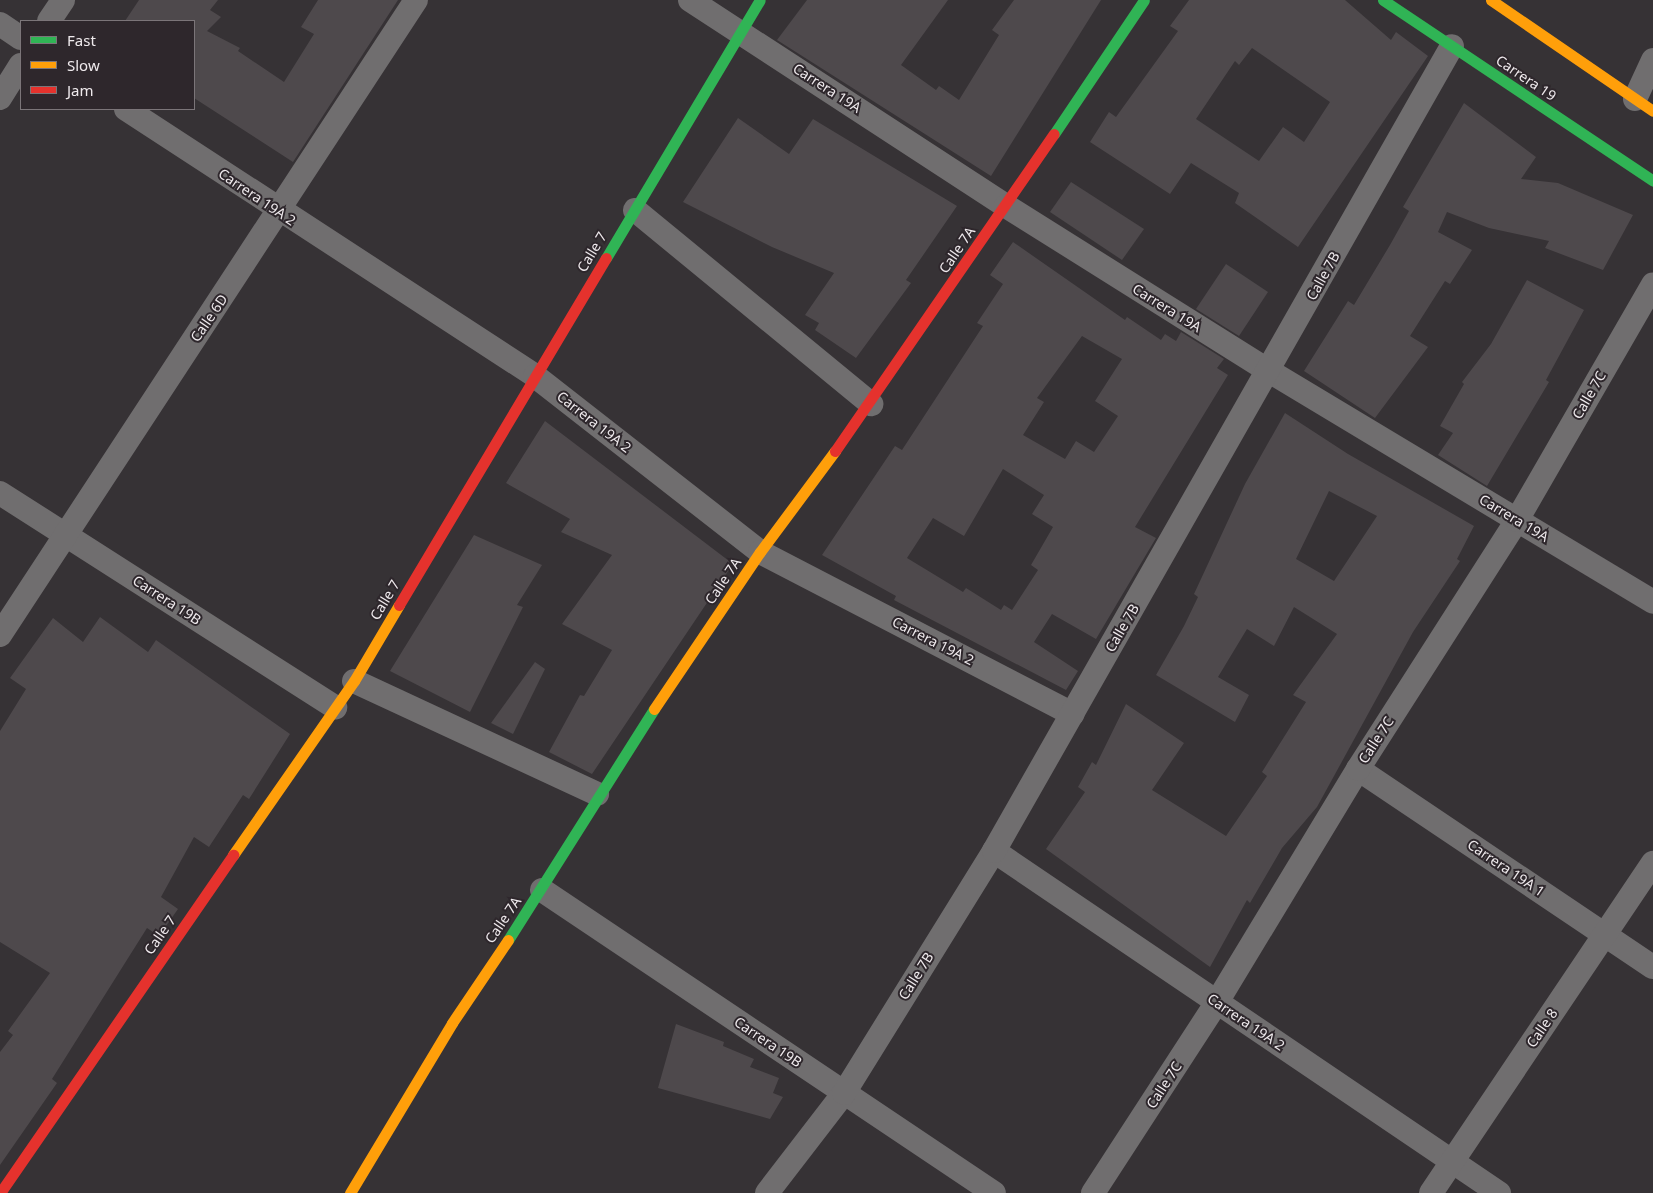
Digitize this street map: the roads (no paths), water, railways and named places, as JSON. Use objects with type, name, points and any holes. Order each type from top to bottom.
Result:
[{"type":"main road","name":"Calle 7","points":[[0,1193],[354,680],[635,210],[739,30],[760,0]]},
{"type":"main road","name":"Calle 7A","points":[[350,1193],[452,1023],[542,890],[597,794],[760,552],[871,404],[1144,0]]},
{"type":"main road","name":"Carrera 19","points":[[1383,0],[1653,181]]},
{"type":"main road","points":[[1491,0],[1644,105]]},
{"type":"street","points":[[50,20],[63,0]]},
{"type":"street","name":"Calle 6D","points":[[0,635],[280,213],[416,0]]},
{"type":"street","name":"Carrera 19A","points":[[690,0],[739,30],[1006,206],[1269,371],[1653,602]]},
{"type":"street","points":[[0,24],[20,37]]},
{"type":"street","name":"Calle 7B","points":[[767,1193],[844,1093],[994,851],[1269,371],[1452,46]]},
{"type":"street","points":[[1644,105],[1653,60]]},
{"type":"street","points":[[0,98],[20,67]]},
{"type":"street","name":"Carrera 19A 2","points":[[127,110],[280,213],[535,376],[760,552],[1073,714]]},
{"type":"street","points":[[635,210],[871,404]]},
{"type":"street","name":"Calle 7C","points":[[1093,1193],[1217,1002],[1358,768],[1517,520],[1653,284]]},
{"type":"street","name":"Carrera 19B","points":[[0,493],[335,707]]},
{"type":"street","points":[[354,680],[597,794]]},
{"type":"street","name":"Carrera 19A 1","points":[[1358,768],[1653,967]]},
{"type":"street","name":"Carrera 19A 2","points":[[994,851],[1499,1193]]},
{"type":"street","name":"Calle 8","points":[[1431,1193],[1653,863]]},
{"type":"street","name":"Carrera 19B","points":[[542,890],[994,1193]]}]
